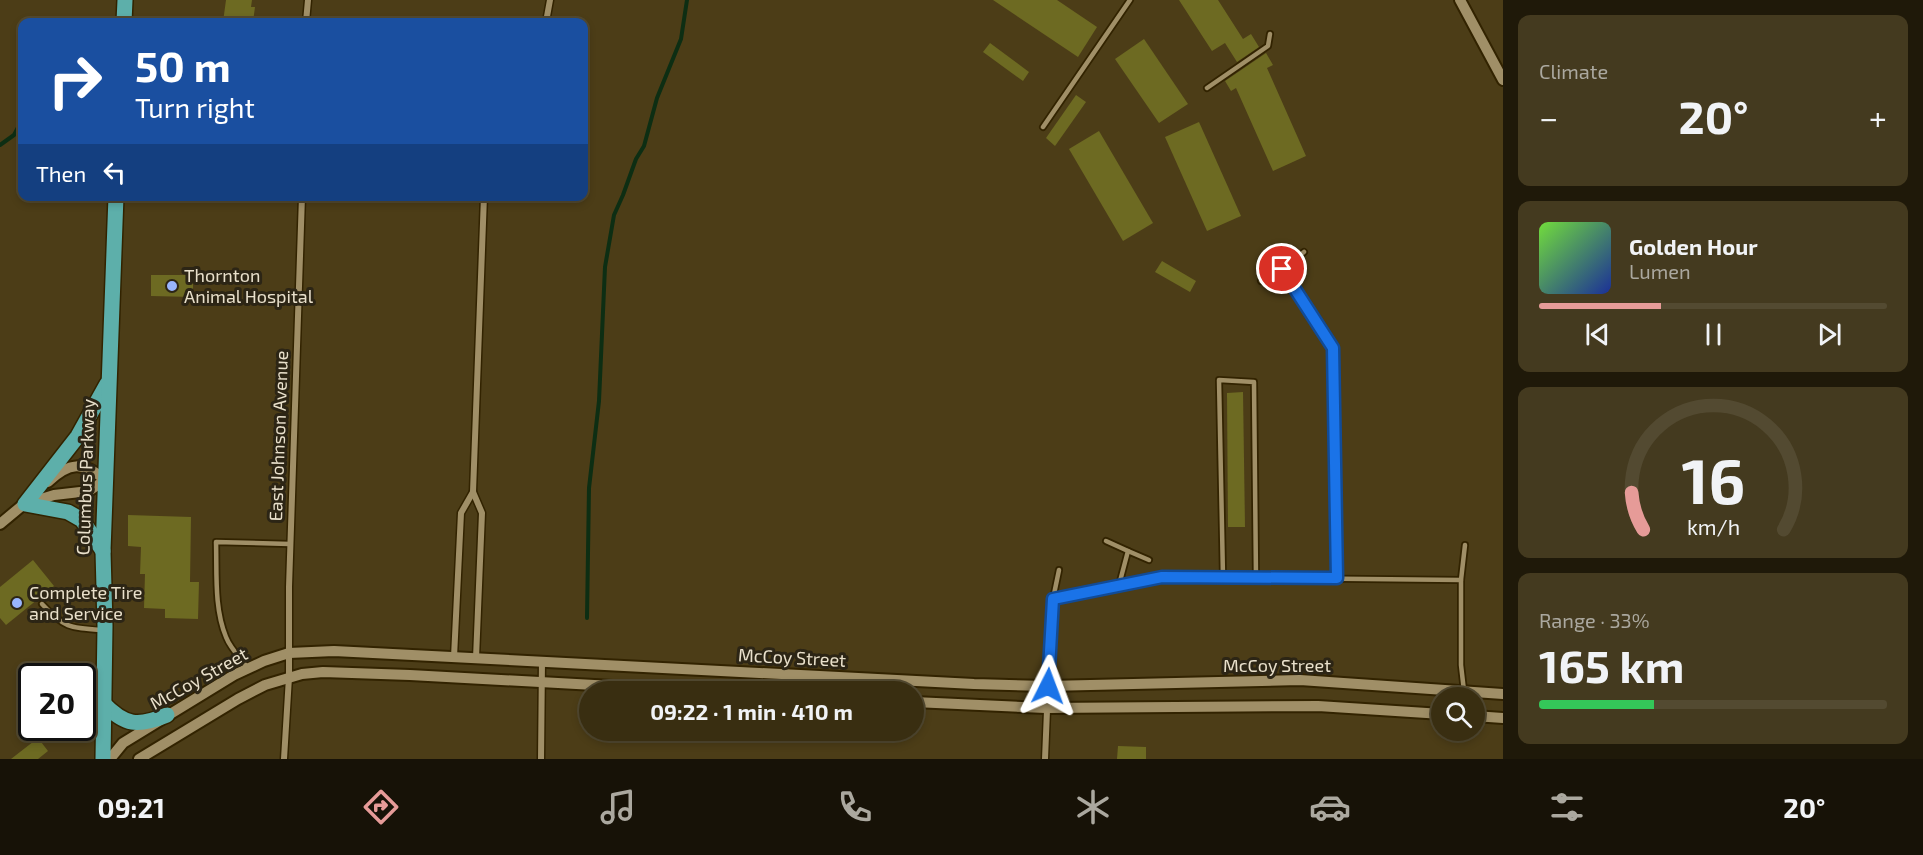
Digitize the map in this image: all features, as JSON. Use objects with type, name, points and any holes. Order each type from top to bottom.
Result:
[{"type":"main road","points":[[124,18],[125,0]]},
{"type":"main road","name":"Columbus Parkway","points":[[103,759],[103,551],[116,201]]},
{"type":"main road","points":[[103,551],[82,520],[68,512],[25,504],[78,436],[109,381]]},
{"type":"main road","points":[[104,703],[113,713],[135,724],[147,723],[167,715]]},
{"type":"street","points":[[306,18],[308,0]]},
{"type":"street","points":[[547,18],[550,0]]},
{"type":"street","points":[[1460,0],[1503,80]]},
{"type":"street","name":"East Johnson Avenue","points":[[284,759],[289,677],[290,544],[302,201]]},
{"type":"street","points":[[476,658],[482,513],[473,492],[484,201]]},
{"type":"street","points":[[0,524],[66,468],[80,465],[92,469],[105,480],[89,491],[54,495],[25,504]]},
{"type":"street","points":[[454,657],[461,513],[473,492]]},
{"type":"street","name":"McCoy Street","points":[[110,759],[123,743],[167,715],[248,668],[289,653],[334,651],[974,684],[1048,686],[1300,680],[1431,690]]},
{"type":"street","points":[[541,759],[542,661]]},
{"type":"street","name":"McCoy Street","points":[[139,759],[238,699],[265,685],[289,677],[323,672],[579,684]]},
{"type":"street","points":[[1044,759],[1048,686]]},
{"type":"street","name":"McCoy Street","points":[[1485,693],[1503,694]]},
{"type":"street","points":[[924,702],[1046,708],[1318,706],[1431,713]]},
{"type":"street","points":[[1485,717],[1503,718]]},
{"type":"lane","points":[[1043,127],[1130,0]]},
{"type":"lane","points":[[1207,88],[1268,46],[1270,34]]},
{"type":"lane","points":[[1261,281],[1304,252]]},
{"type":"lane","points":[[1282,269],[1333,348],[1337,578]]},
{"type":"lane","points":[[1223,578],[1219,380],[1254,381],[1256,578]]},
{"type":"lane","points":[[1106,542],[1149,560]]},
{"type":"lane","points":[[248,668],[226,637],[220,615],[216,543],[290,544]]},
{"type":"lane","points":[[1463,687],[1461,665],[1461,580],[1465,545]]},
{"type":"lane","points":[[1119,585],[1128,551]]},
{"type":"lane","points":[[1048,686],[1053,599],[1059,570]]},
{"type":"lane","points":[[1053,599],[1162,577],[1461,580]]},
{"type":"lane","points":[[42,604],[57,620],[72,628],[104,630]]},
{"type":"building","points":[[226,0],[252,0],[251,7],[255,7],[254,18],[224,18]]},
{"type":"building","points":[[993,0],[1057,0],[1097,27],[1078,57]]},
{"type":"building","points":[[1179,0],[1218,0],[1243,39],[1251,34],[1259,47],[1237,62],[1225,43],[1212,51]]},
{"type":"building","points":[[1144,39],[1188,104],[1159,123],[1115,59]]},
{"type":"building","points":[[990,43],[1029,72],[1023,81],[983,52]]},
{"type":"building","points":[[1266,53],[1273,65],[1267,68],[1306,156],[1273,171],[1236,88],[1231,91],[1225,81]]},
{"type":"building","points":[[1076,95],[1086,102],[1055,146],[1046,138]]},
{"type":"building","points":[[1199,122],[1241,216],[1207,231],[1165,137]]},
{"type":"building","points":[[1099,131],[1153,223],[1123,241],[1069,149]]},
{"type":"building","points":[[1162,261],[1196,281],[1190,292],[1155,272]]},
{"type":"building","name":"Thornton Animal Hospital","points":[[151,275],[193,275],[193,297],[151,296]]},
{"type":"building","points":[[1243,392],[1245,527],[1228,527],[1227,393]]},
{"type":"building","points":[[128,515],[191,517],[190,582],[199,582],[198,619],[165,618],[165,609],[144,608],[145,574],[140,574],[141,547],[128,546]]},
{"type":"building","name":"Complete Tire and Service","points":[[33,560],[54,586],[6,625],[0,618],[0,587]]},
{"type":"building","points":[[34,741],[40,741],[48,751],[38,759],[11,759]]},
{"type":"building","points":[[1118,746],[1146,747],[1146,759],[1117,759]]},
{"type":"waterway","points":[[587,618],[589,488],[599,401],[605,267],[614,215],[636,159],[644,146],[657,98],[681,39],[687,0]]},
{"type":"waterway","points":[[0,145],[14,135],[18,128]]},
{"type":"place","name":"Thornton Animal Hospital","points":[[172,286]]},
{"type":"place","name":"Complete Tire and Service","points":[[17,603]]},
{"type":"route","points":[[1048,686],[1053,599],[1162,577],[1337,578],[1333,348],[1282,269]]}]
